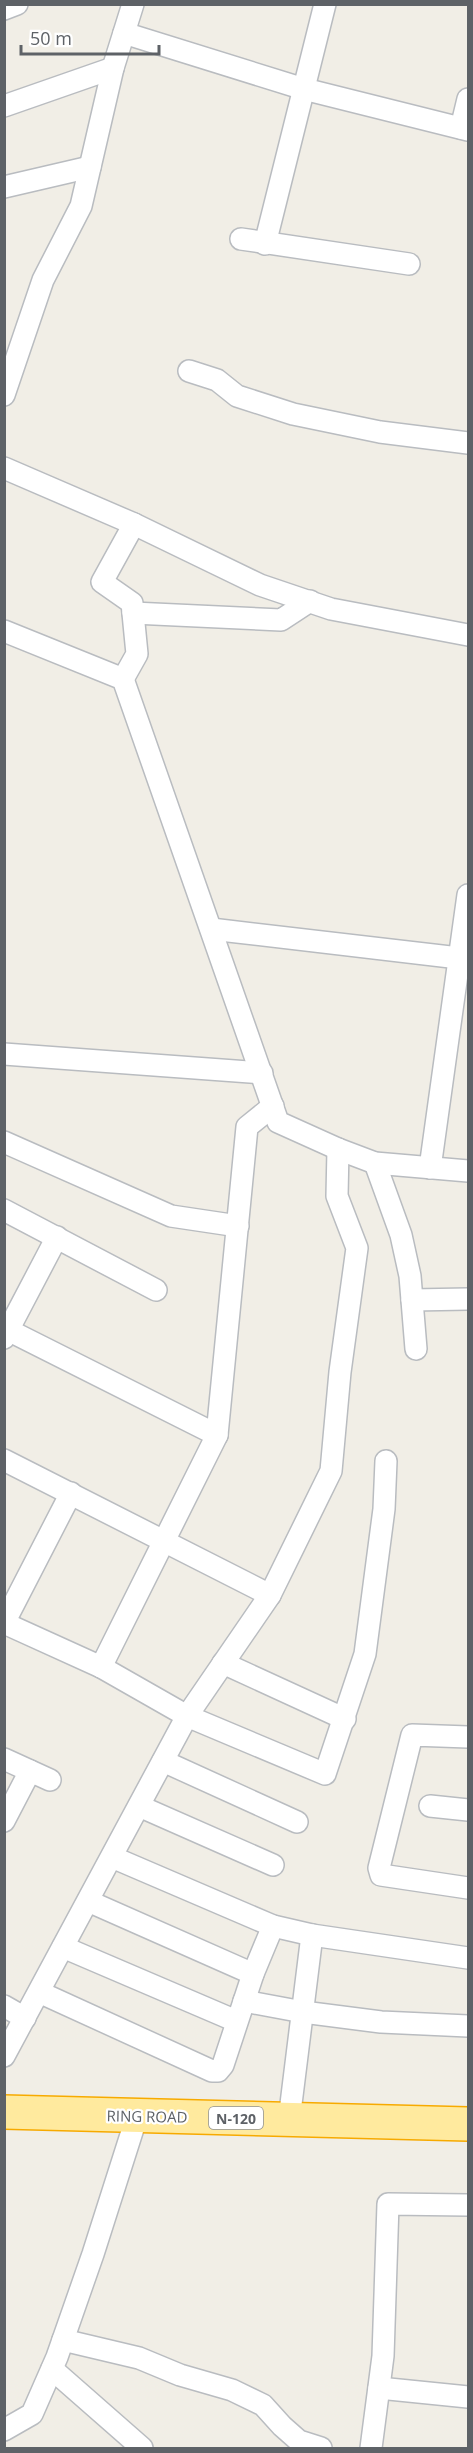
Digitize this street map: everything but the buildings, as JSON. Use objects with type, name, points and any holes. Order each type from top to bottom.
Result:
[{"type":"highway","name":"RING ROAD","points":[[4,2112],[468,2124]]},
{"type":"street","points":[[4,9],[17,4]]},
{"type":"street","points":[[4,395],[43,280],[81,206],[113,68],[133,4]]},
{"type":"street","points":[[265,244],[326,4]]},
{"type":"street","points":[[124,33],[304,89],[465,129],[468,99]]},
{"type":"street","points":[[4,106],[113,68]]},
{"type":"street","points":[[4,187],[90,167]]},
{"type":"street","points":[[241,239],[409,264]]},
{"type":"street","points":[[189,371],[217,380],[237,396],[293,414],[380,432],[468,443]]},
{"type":"street","points":[[4,468],[134,524],[260,585],[331,609],[468,635]]},
{"type":"street","points":[[134,524],[102,582],[132,603],[137,654],[123,679],[278,1122],[375,1163],[468,1171]]},
{"type":"street","points":[[133,613],[282,620],[310,601]]},
{"type":"street","points":[[4,631],[123,679]]},
{"type":"street","points":[[430,1168],[468,895]]},
{"type":"street","points":[[211,930],[459,958]]},
{"type":"street","points":[[4,1054],[261,1073]]},
{"type":"street","points":[[101,1666],[218,1435],[247,1127],[273,1106]]},
{"type":"street","points":[[4,1142],[171,1216],[238,1226]]},
{"type":"street","points":[[4,2056],[187,1716],[270,1595],[331,1471],[340,1372],[357,1248],[337,1196],[338,1149]]},
{"type":"street","points":[[375,1163],[401,1235],[410,1276],[416,1349]]},
{"type":"street","points":[[4,1210],[156,1290]]},
{"type":"street","points":[[57,1238],[6,1332],[218,1435]]},
{"type":"street","points":[[412,1300],[468,1299]]},
{"type":"street","points":[[4,1460],[270,1595]]},
{"type":"street","points":[[71,1493],[4,1623],[101,1666],[187,1716],[325,1774],[365,1654],[384,1509],[386,1461]]},
{"type":"street","points":[[223,1664],[345,1719]]},
{"type":"street","points":[[468,1737],[412,1735],[379,1868],[381,1875],[388,1877],[468,1888]]},
{"type":"street","points":[[4,1759],[50,1780]]},
{"type":"street","points":[[163,1761],[297,1822]]},
{"type":"street","points":[[4,1821],[30,1771]]},
{"type":"street","points":[[139,1806],[273,1865]]},
{"type":"street","points":[[430,1806],[468,1810]]},
{"type":"street","points":[[112,1857],[273,1926],[312,1935],[468,1958]]},
{"type":"street","points":[[88,1901],[253,1974]]},
{"type":"street","points":[[39,1992],[212,2071],[218,2071],[223,2066],[253,1974],[273,1926]]},
{"type":"street","points":[[289,2120],[312,1935]]},
{"type":"street","points":[[63,1947],[236,2022]]},
{"type":"street","points":[[244,2001],[303,2012],[381,2022],[468,2026]]},
{"type":"street","points":[[4,2006],[25,2018]]},
{"type":"street","points":[[4,2430],[32,2414],[52,2369],[93,2254],[137,2116]]},
{"type":"street","points":[[371,2448],[383,2356],[388,2204],[468,2205]]},
{"type":"street","points":[[63,2340],[139,2358],[180,2375],[232,2390],[263,2404],[299,2441],[321,2448]]},
{"type":"street","points":[[52,2369],[142,2448]]},
{"type":"street","points":[[379,2388],[468,2397]]}]
